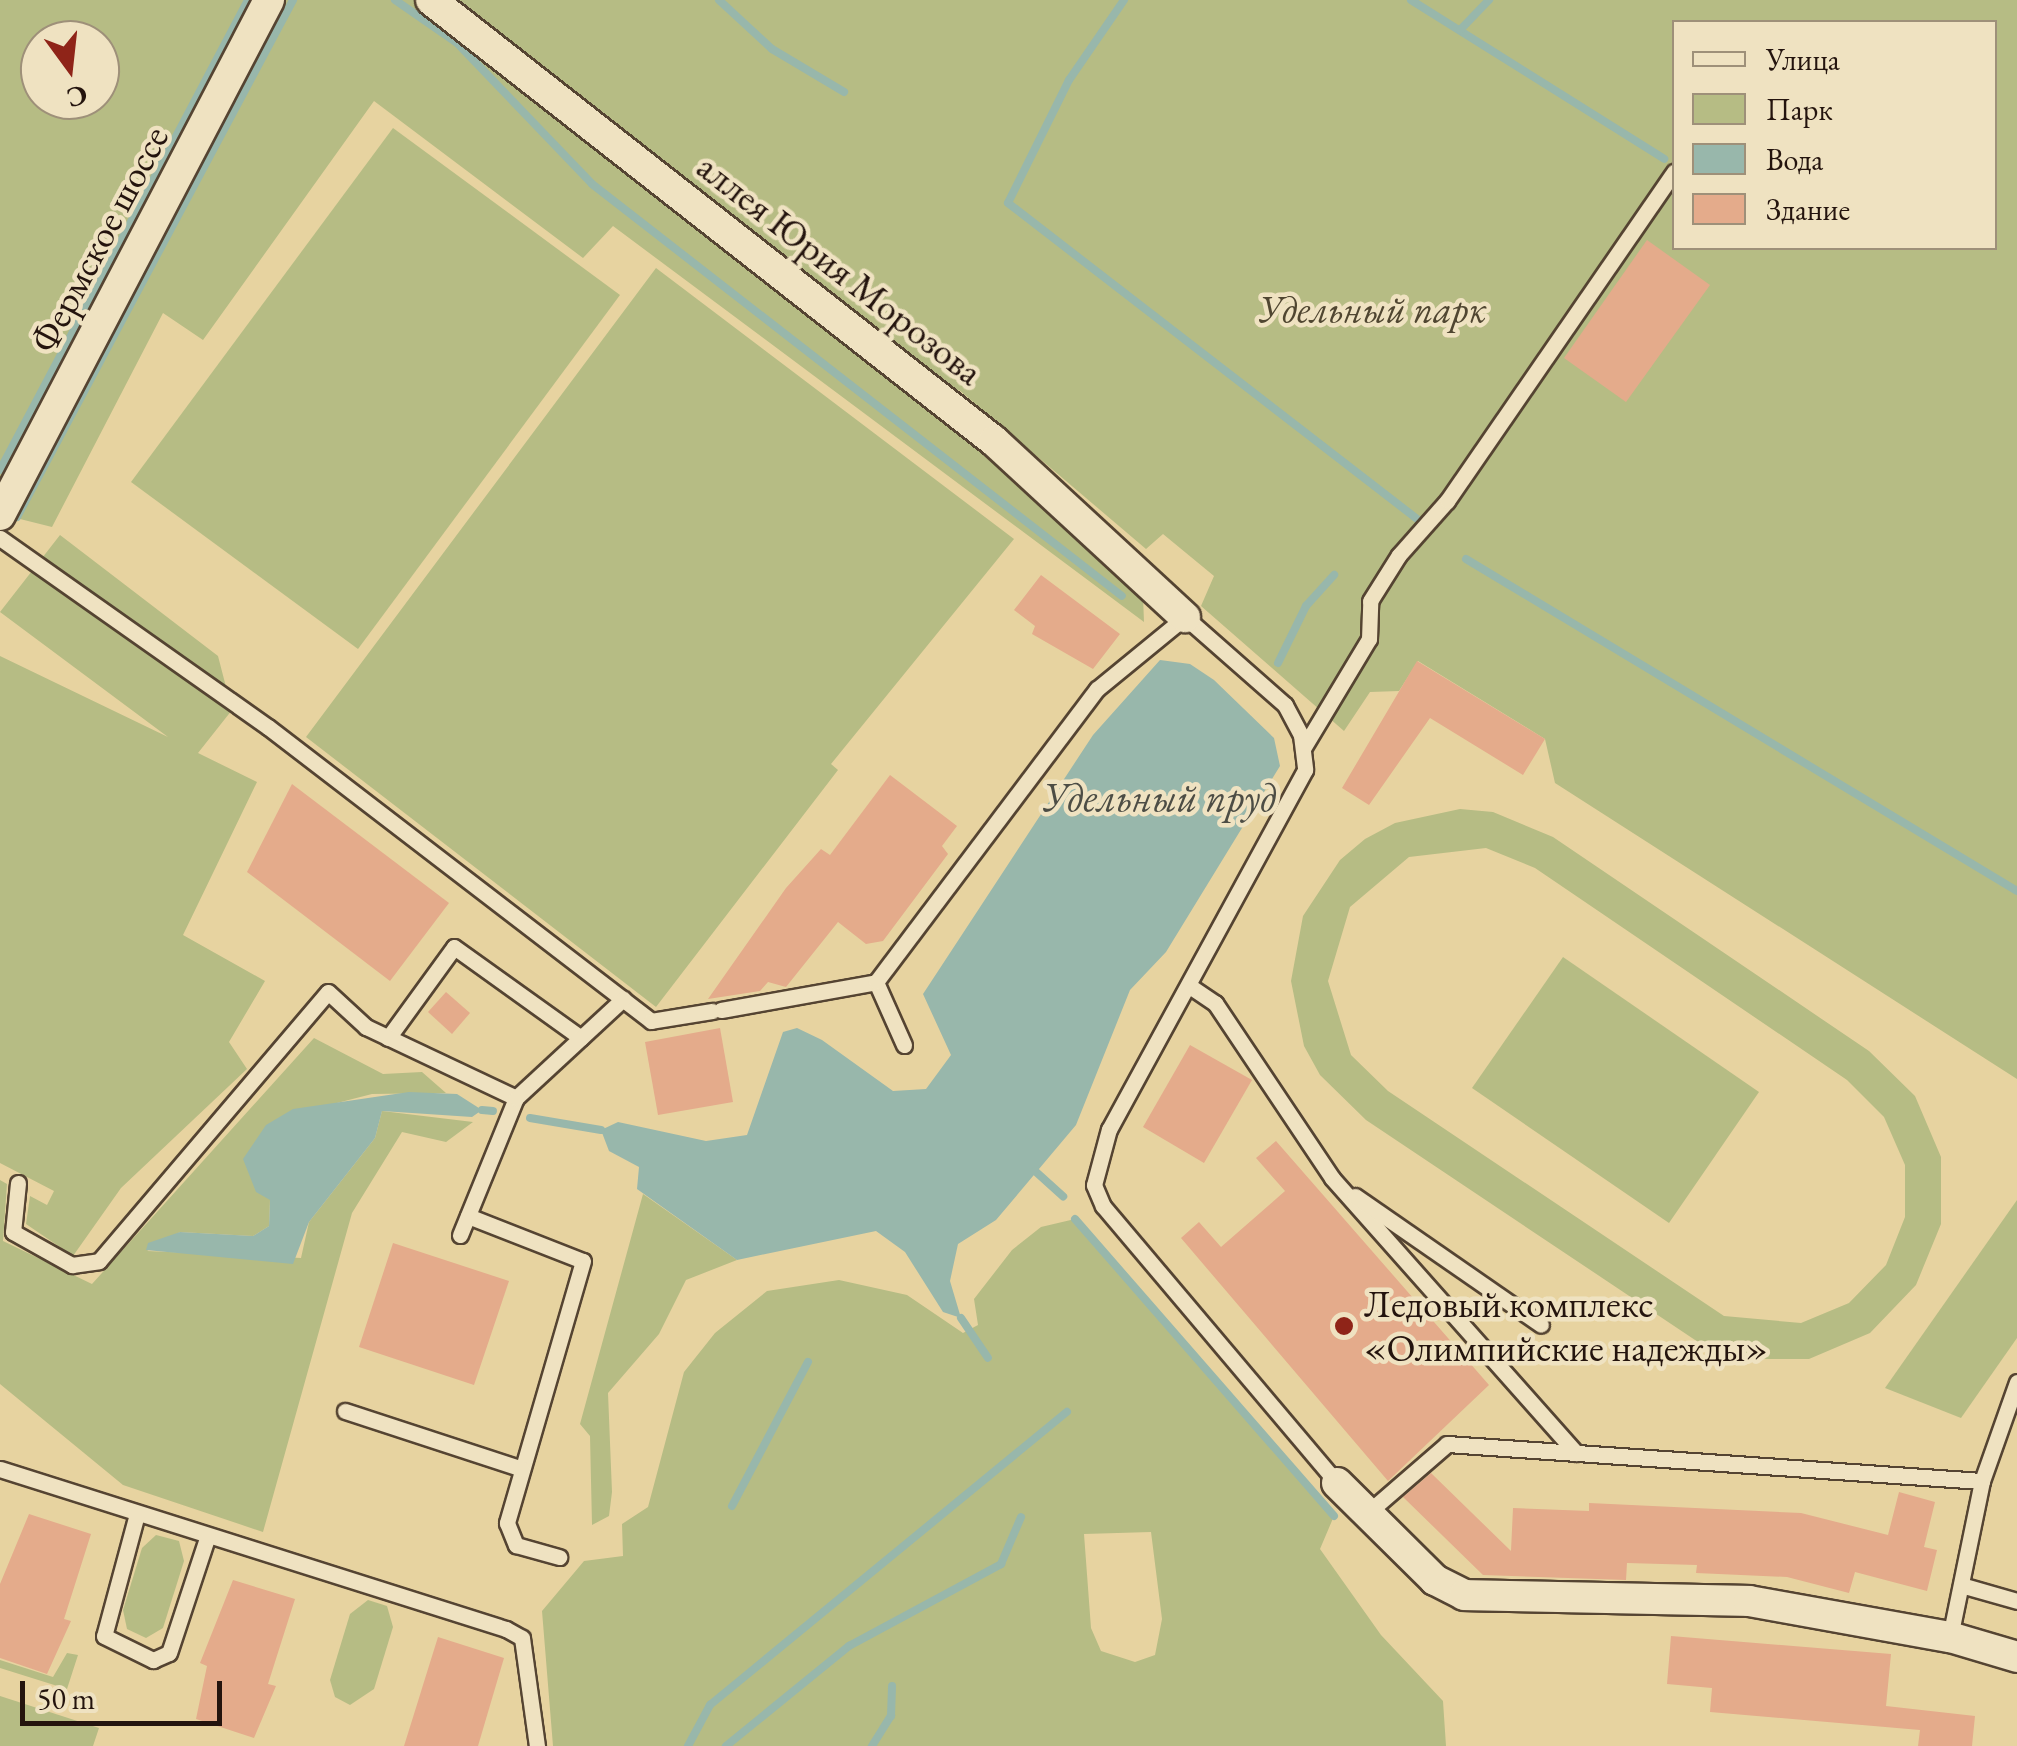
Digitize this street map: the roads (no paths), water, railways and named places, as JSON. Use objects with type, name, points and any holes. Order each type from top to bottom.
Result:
[{"type":"street","name":"Фермское шоссе","points":[[0,515],[268,0]]},
{"type":"street","name":"аллея Юрия Морозова","points":[[431,0],[994,441],[1184,617]]},
{"type":"street","points":[[1337,1483],[1364,1516],[1435,1580],[1464,1595],[1749,1601],[1950,1637],[2017,1658]]},
{"type":"lane","points":[[1337,1483],[1097,1194],[1109,1129],[1302,781],[1304,746],[1369,639],[1370,601],[1399,555],[1447,502],[1672,175]]},
{"type":"lane","points":[[0,538],[268,727],[651,1021],[876,982],[1097,690],[1184,617],[1285,705],[1304,746]]},
{"type":"lane","points":[[388,1038],[454,946],[581,1038]]},
{"type":"lane","points":[[876,982],[904,1045]]},
{"type":"lane","points":[[1191,987],[1216,1003],[1336,1183],[1576,1453]]},
{"type":"lane","points":[[18,1183],[12,1232],[72,1265],[99,1261],[328,992],[388,1038],[516,1098]]},
{"type":"lane","points":[[460,1235],[516,1098],[623,999]]},
{"type":"lane","points":[[1336,1183],[1541,1325]]},
{"type":"lane","points":[[468,1216],[583,1260],[507,1523],[511,1539],[558,1558]]},
{"type":"lane","points":[[1950,1637],[1982,1481],[2017,1382]]},
{"type":"lane","points":[[345,1411],[522,1469]]},
{"type":"lane","points":[[1364,1516],[1447,1444],[1982,1481]]},
{"type":"lane","points":[[0,1470],[522,1638],[536,1746]]},
{"type":"lane","points":[[137,1514],[104,1636],[153,1660],[169,1653],[208,1535]]},
{"type":"lane","points":[[1960,1585],[2017,1601]]},
{"type":"water","name":"Удельный пруд","points":[[1160,660],[1190,664],[1214,680],[1274,738],[1280,766],[1166,952],[1130,990],[1076,1125],[996,1220],[958,1244],[950,1281],[961,1318],[943,1312],[905,1252],[876,1231],[737,1260],[637,1189],[639,1167],[609,1151],[601,1130],[618,1122],[706,1141],[747,1135],[783,1032],[797,1028],[822,1040],[893,1091],[926,1089],[951,1055],[923,994],[1093,735]]},
{"type":"water","points":[[409,1092],[457,1094],[482,1110],[472,1117],[382,1111],[375,1138],[309,1222],[293,1264],[146,1250],[148,1243],[180,1232],[253,1236],[269,1226],[270,1200],[256,1192],[243,1159],[266,1125],[293,1109]]},
{"type":"waterway","points":[[0,470],[248,0]]},
{"type":"waterway","points":[[17,517],[293,0]]},
{"type":"waterway","points":[[395,0],[457,43],[592,184],[1122,596]]},
{"type":"waterway","points":[[719,0],[772,49],[844,92]]},
{"type":"waterway","points":[[1124,0],[1069,80],[1008,203],[1421,522]]},
{"type":"waterway","points":[[1411,0],[1664,159]]},
{"type":"waterway","points":[[1460,30],[1489,0]]},
{"type":"waterway","points":[[1466,559],[2017,891]]},
{"type":"waterway","points":[[1278,663],[1306,606],[1334,575]]},
{"type":"waterway","points":[[482,1110],[493,1111]]},
{"type":"waterway","points":[[530,1118],[601,1130]]},
{"type":"waterway","points":[[1035,1171],[1063,1196]]},
{"type":"waterway","points":[[1075,1219],[1334,1516]]},
{"type":"waterway","points":[[961,1318],[988,1358]]},
{"type":"waterway","points":[[732,1506],[808,1362]]},
{"type":"waterway","points":[[688,1746],[710,1705],[1067,1412]]},
{"type":"waterway","points":[[726,1746],[849,1646],[1001,1564],[1021,1517]]},
{"type":"waterway","points":[[872,1746],[891,1716],[892,1686]]},
{"type":"place","name":"Ледовый комплекс «Олимпийские надежды»","points":[[1344,1326]]},
{"type":"park label","name":"Удельный парк","points":[[1372,309]]}]
